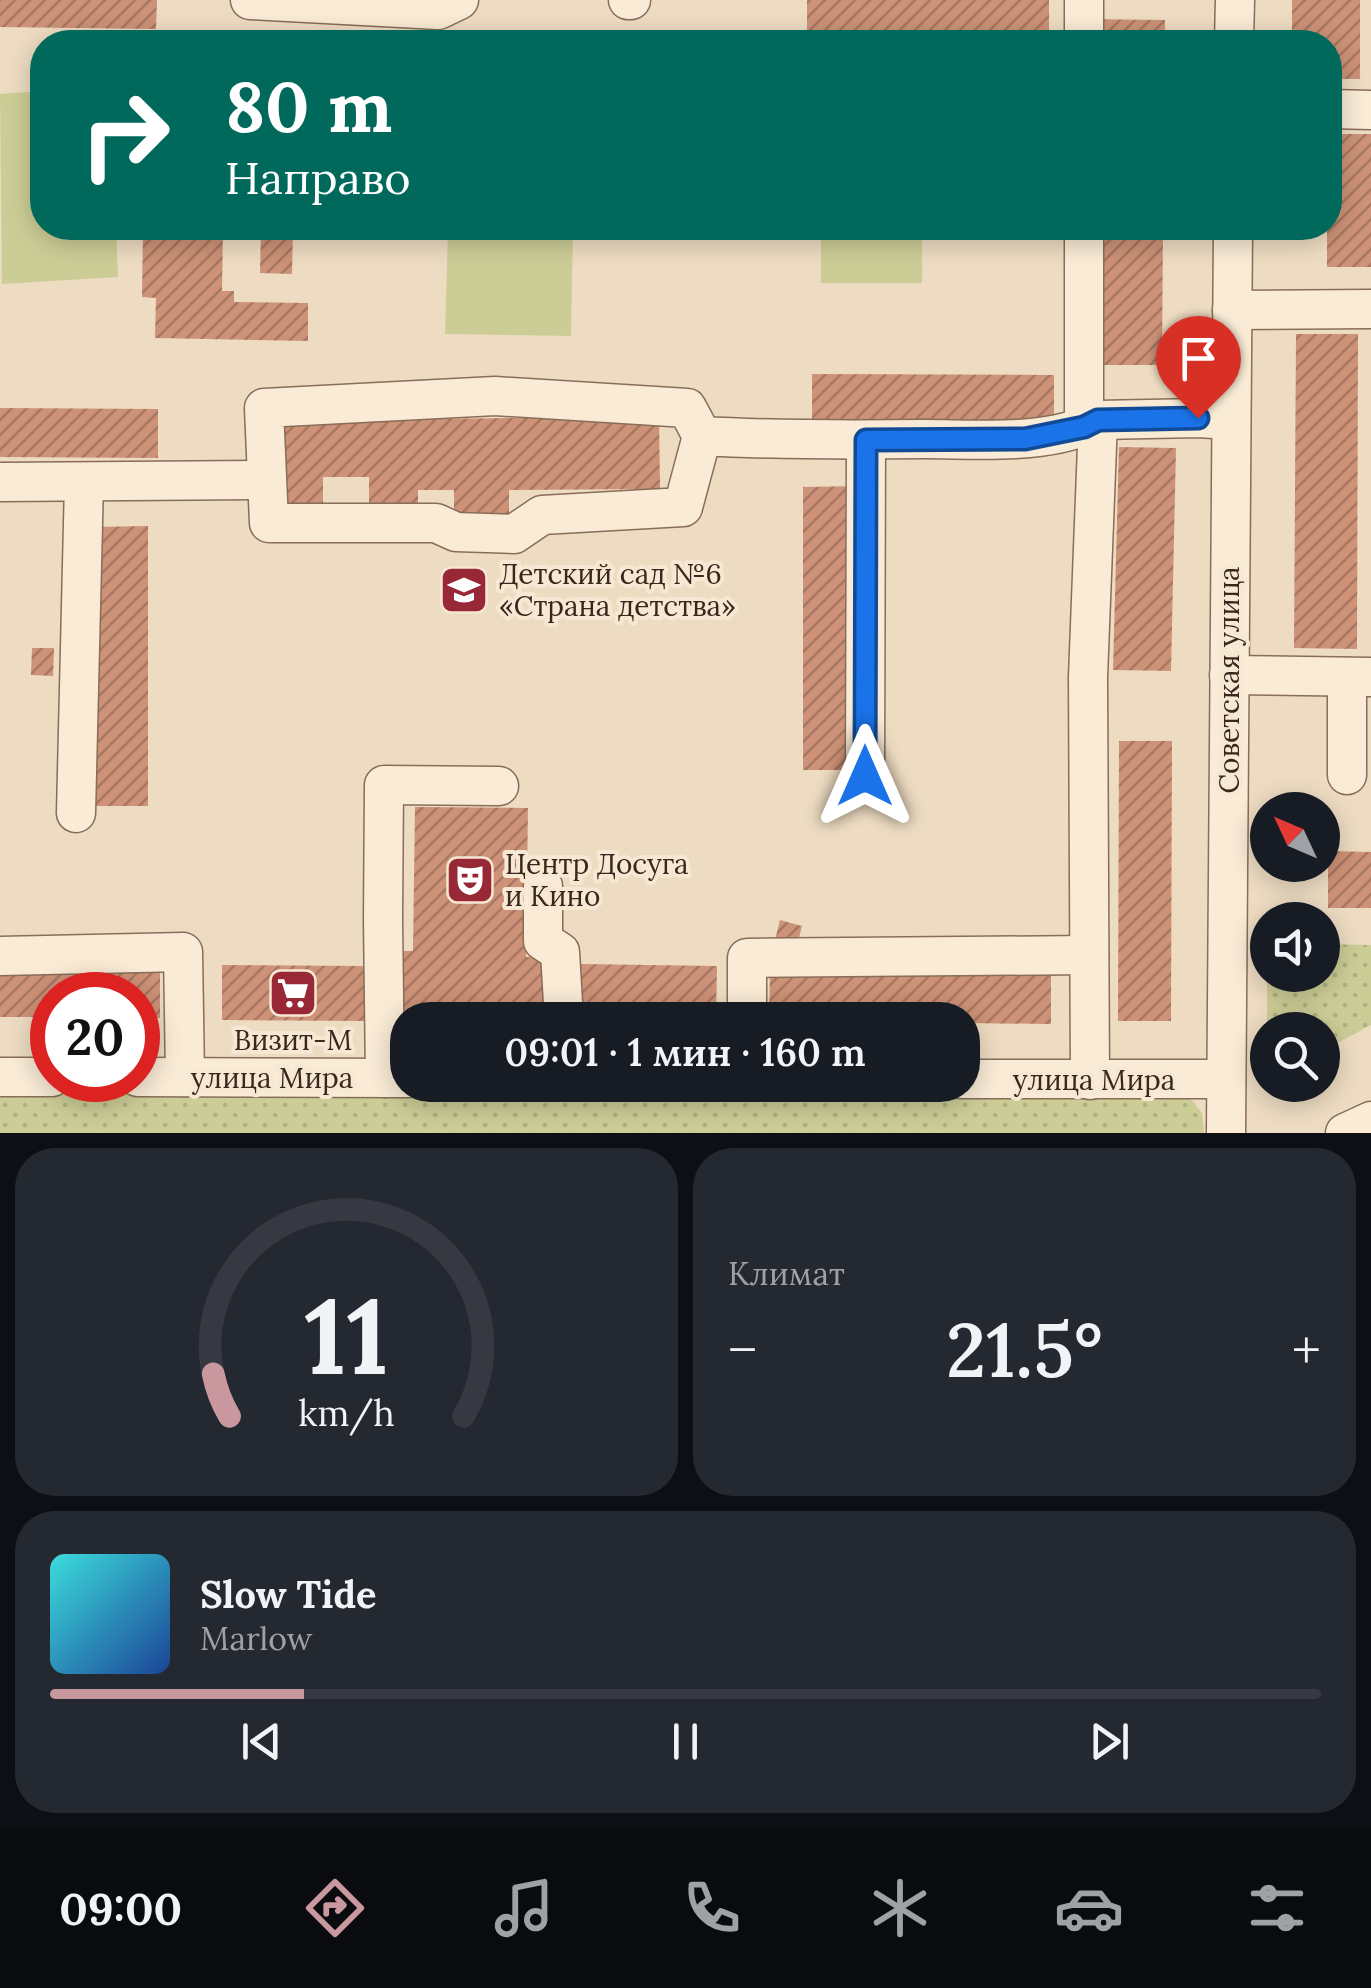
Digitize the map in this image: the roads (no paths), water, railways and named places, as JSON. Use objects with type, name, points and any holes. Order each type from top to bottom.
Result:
[{"type":"street","points":[[250,0],[438,10],[458,0]]},
{"type":"street","points":[[1084,0],[1084,30]]},
{"type":"street","points":[[1234,30],[1235,0]]},
{"type":"street","points":[[1342,109],[1371,110]]},
{"type":"street","points":[[1084,240],[1091,424],[1090,1080]]},
{"type":"street","name":"Советская улица","points":[[1228,1131],[1233,240]]},
{"type":"street","points":[[1232,310],[1371,309]]},
{"type":"street","points":[[495,396],[687,408],[702,436],[682,507],[542,515],[514,534],[456,532],[436,523],[270,522],[264,408],[495,396]]},
{"type":"street","points":[[702,436],[766,440],[1025,439],[1091,424],[1231,420]]},
{"type":"street","points":[[865,776],[866,440]]},
{"type":"street","points":[[0,482],[266,480]]},
{"type":"street","points":[[76,812],[84,482]]},
{"type":"street","points":[[1229,675],[1359,677],[1347,774]]},
{"type":"street","points":[[390,1005],[383,919],[384,784],[498,786]]},
{"type":"street","points":[[543,886],[543,941],[560,952],[563,1002]]},
{"type":"street","points":[[0,956],[183,952],[185,1078]]},
{"type":"street","points":[[748,1002],[747,958],[1089,955]]},
{"type":"street","points":[[0,1077],[30,1077]]},
{"type":"street","name":"улица Мира","points":[[160,1077],[390,1078]]},
{"type":"street","name":"улица Мира","points":[[980,1080],[1226,1079]]},
{"type":"street","points":[[1345,1133],[1371,1120]]},
{"type":"place","name":"Детский сад №6 «Страна детства»","points":[[464,590]]},
{"type":"place","name":"Центр Досуга и Кино","points":[[470,880]]},
{"type":"place","name":"Визит-М","points":[[293,993]]}]
